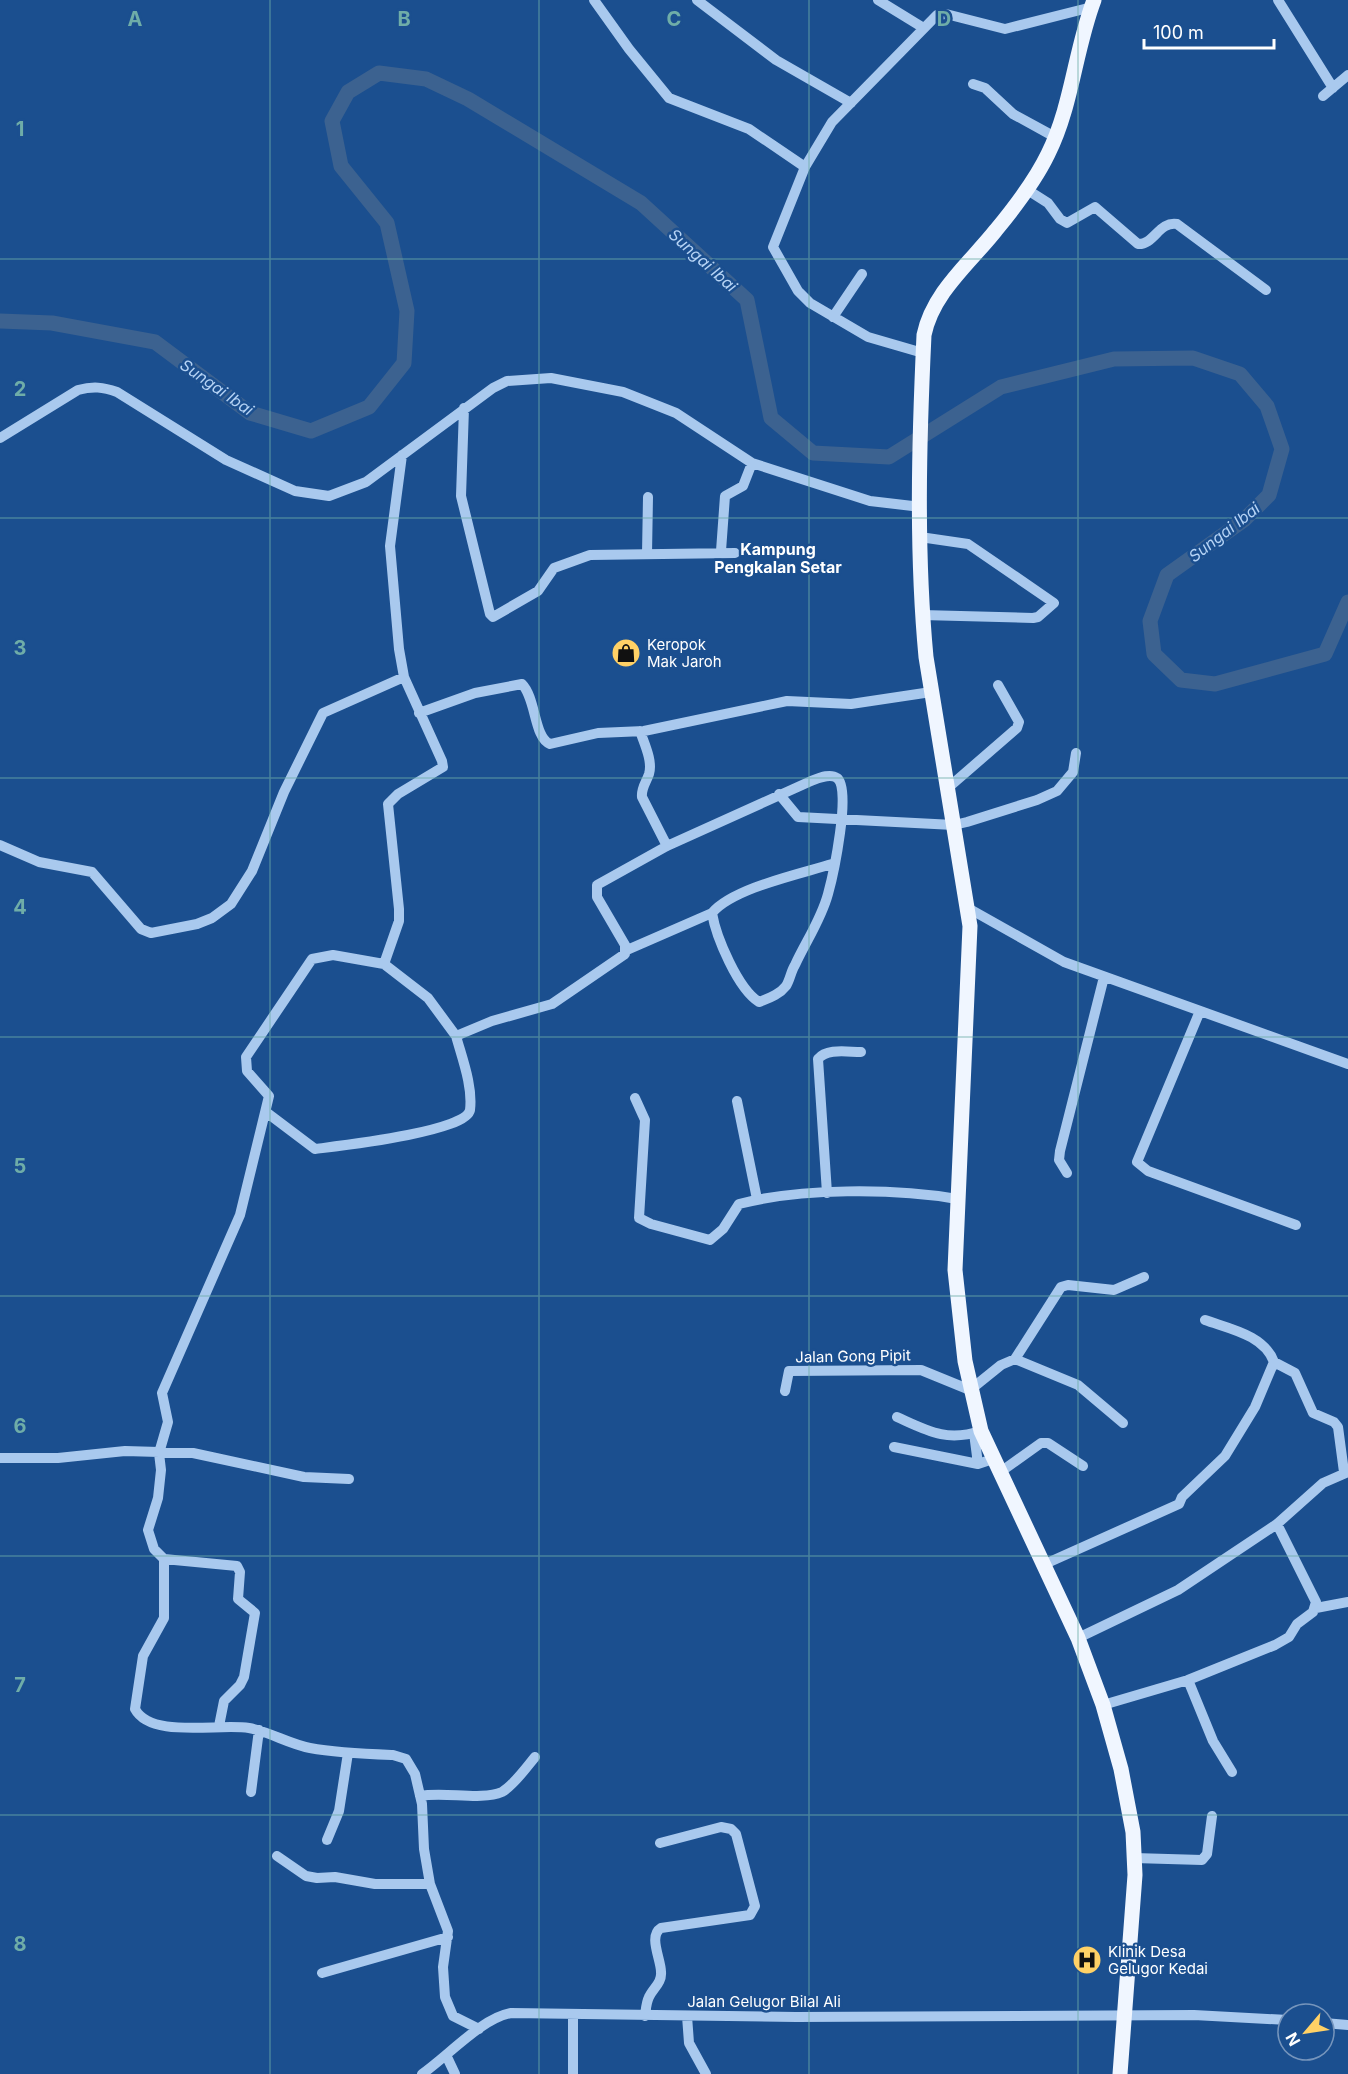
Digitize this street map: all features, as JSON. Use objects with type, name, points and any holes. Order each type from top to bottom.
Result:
[{"type":"main road","points":[[1093,3],[1048,154],[996,230],[936,302],[927,322],[923,353],[919,484],[922,615],[931,692],[949,787],[968,908],[970,936],[955,1270],[970,1390],[977,1432],[985,1461],[999,1473],[1045,1564],[1078,1638],[1103,1705],[1131,1819],[1134,1901],[1120,2074]]},
{"type":"street","points":[[594,0],[629,49],[669,98],[749,129],[805,168]]},
{"type":"street","points":[[696,0],[776,60],[851,103]]},
{"type":"street","points":[[878,0],[922,27]]},
{"type":"street","points":[[1278,0],[1333,88]]},
{"type":"street","points":[[923,353],[868,337],[803,297],[773,247],[805,168],[832,122],[930,19],[942,13],[998,28],[1012,28],[1093,3]]},
{"type":"street","points":[[1323,96],[1348,75]]},
{"type":"street","points":[[973,84],[985,88],[1014,114],[1055,136]]},
{"type":"street","points":[[1026,189],[1048,203],[1060,219],[1067,223],[1095,207],[1138,244],[1145,243],[1166,225],[1177,224],[1266,290]]},
{"type":"street","points":[[833,317],[862,274]]},
{"type":"street","points":[[0,438],[67,396],[91,386],[117,392],[226,460],[295,491],[317,495],[340,493],[366,482],[483,394],[507,381],[551,378],[598,385],[647,400],[676,413],[752,463],[870,501],[921,507]]},
{"type":"street","points":[[464,408],[461,496],[490,614],[496,617],[538,591],[551,571],[565,563],[590,555],[721,551],[735,553]]},
{"type":"street","points":[[384,964],[399,921],[388,804],[398,794],[440,771],[443,767],[404,677],[390,546],[402,455]]},
{"type":"street","points":[[721,551],[725,496],[743,486],[752,463]]},
{"type":"street","points":[[647,554],[648,496]]},
{"type":"street","points":[[920,537],[968,544],[1054,603],[1033,618],[922,615]]},
{"type":"street","points":[[0,845],[39,862],[92,872],[141,929],[151,933],[213,918],[231,904],[252,871],[284,792],[323,713],[404,677]]},
{"type":"street","points":[[419,713],[475,693],[522,684],[530,694],[546,743],[598,733],[639,731],[787,701],[851,704],[931,692]]},
{"type":"street","points":[[949,787],[1017,728],[1018,722],[998,685]]},
{"type":"street","points":[[639,731],[650,772],[641,791],[642,797],[667,846]]},
{"type":"street","points":[[779,794],[798,818],[954,825],[983,818],[1048,796],[1066,782],[1073,772],[1076,753]]},
{"type":"street","points":[[627,950],[597,897],[597,885],[667,846],[779,794],[820,778],[830,776],[838,778],[842,784],[843,820],[832,864],[828,895],[817,924],[786,985],[773,997],[759,1002],[752,997],[726,954],[712,913]]},
{"type":"street","points":[[456,1036],[492,1021],[552,1004],[618,960],[627,950],[712,913],[754,887],[832,864]]},
{"type":"street","points":[[968,908],[1064,962],[1348,1064]]},
{"type":"street","points":[[219,1726],[224,1701],[240,1685],[244,1677],[255,1613],[238,1599],[240,1572],[237,1566],[164,1559],[154,1549],[148,1530],[160,1482],[159,1453],[168,1422],[162,1393],[240,1215],[266,1112],[268,1092],[247,1071],[246,1057],[304,968],[312,959],[322,955],[384,964],[428,998],[456,1036],[468,1082],[470,1111],[464,1119],[422,1132],[353,1146],[315,1149],[266,1112]]},
{"type":"street","points":[[1067,1173],[1059,1160],[1060,1151],[1104,977]]},
{"type":"street","points":[[1200,1011],[1137,1162],[1148,1171],[1296,1225]]},
{"type":"street","points":[[827,1193],[818,1059],[822,1054],[830,1052],[861,1052]]},
{"type":"street","points":[[635,1098],[645,1120],[639,1218],[643,1221],[710,1240],[723,1229],[739,1204],[757,1199],[827,1193],[915,1193],[957,1199]]},
{"type":"street","points":[[738,1101],[757,1199]]},
{"type":"street","points":[[970,1390],[1001,1365],[1015,1359],[1061,1287],[1068,1285],[1114,1290],[1144,1277]]},
{"type":"street","points":[[1078,1638],[1178,1590],[1277,1524],[1323,1483],[1346,1472],[1338,1427],[1334,1422],[1313,1413],[1295,1373],[1274,1362],[1270,1352],[1260,1341],[1205,1320]]},
{"type":"street","points":[[1015,1359],[1078,1385],[1123,1422]]},
{"type":"street","points":[[1045,1564],[1179,1504],[1182,1497],[1228,1451],[1255,1407],[1274,1362]]},
{"type":"street","name":"Jalan Gong Pipit","points":[[784,1391],[789,1371],[821,1369],[886,1372],[921,1370],[970,1390]]},
{"type":"street","points":[[897,1417],[928,1431],[950,1437],[977,1432]]},
{"type":"street","points":[[999,1473],[1041,1443],[1048,1443],[1083,1466]]},
{"type":"street","points":[[894,1447],[985,1461]]},
{"type":"street","points":[[0,1458],[58,1458],[125,1451],[193,1454],[304,1477],[349,1479]]},
{"type":"street","points":[[1277,1524],[1316,1602],[1316,1608]]},
{"type":"street","points":[[164,1559],[164,1618],[143,1656],[135,1708],[144,1719],[181,1729],[219,1726],[259,1730],[304,1747],[348,1753],[393,1755],[406,1759],[415,1774],[420,1796],[430,1884],[448,1937],[443,1979],[448,2008],[460,2021],[478,2029]]},
{"type":"street","points":[[1103,1705],[1188,1680],[1283,1641],[1316,1608],[1348,1602]]},
{"type":"street","points":[[1188,1680],[1213,1741],[1232,1772]]},
{"type":"street","points":[[251,1792],[259,1730]]},
{"type":"street","points":[[327,1840],[339,1811],[347,1778],[348,1753]]},
{"type":"street","points":[[420,1796],[437,1793],[495,1794],[505,1790],[535,1757]]},
{"type":"street","points":[[1134,1858],[1202,1860],[1207,1854],[1212,1816]]},
{"type":"street","points":[[645,2016],[647,2000],[662,1974],[655,1937],[657,1931],[662,1928],[750,1915],[755,1906],[736,1834],[730,1829],[721,1827],[660,1843]]},
{"type":"street","points":[[277,1856],[306,1876],[335,1877],[375,1884],[430,1884]]},
{"type":"street","points":[[322,1973],[448,1937]]},
{"type":"street","name":"Jalan Gelugor Bilal Ali","points":[[422,2074],[451,2065],[478,2029],[505,2014],[645,2016],[687,2019],[1125,2020],[1235,2016],[1276,2019]]},
{"type":"street","points":[[572,2016],[573,2074]]},
{"type":"street","points":[[687,2019],[689,2043],[706,2074]]},
{"type":"waterway","name":"Sungai Ibai","points":[[0,321],[52,323],[155,342],[250,413],[311,431],[369,407],[404,363],[407,311],[387,223],[341,166],[332,121],[348,92],[379,73],[426,79],[468,99],[641,203],[747,300],[771,418],[813,453],[889,457],[1001,387],[1114,359],[1193,358],[1240,374],[1267,406],[1282,449],[1269,495],[1244,520],[1167,575],[1150,621],[1154,654],[1181,680],[1215,684],[1325,654],[1348,602]]},
{"type":"place","name":"Keropok Mak Jaroh","points":[[626,653]]},
{"type":"place","name":"Klinik Desa Gelugor Kedai","points":[[1087,1960]]},
{"type":"district","name":"Kampung Pengkalan Setar","points":[[778,558]]}]
